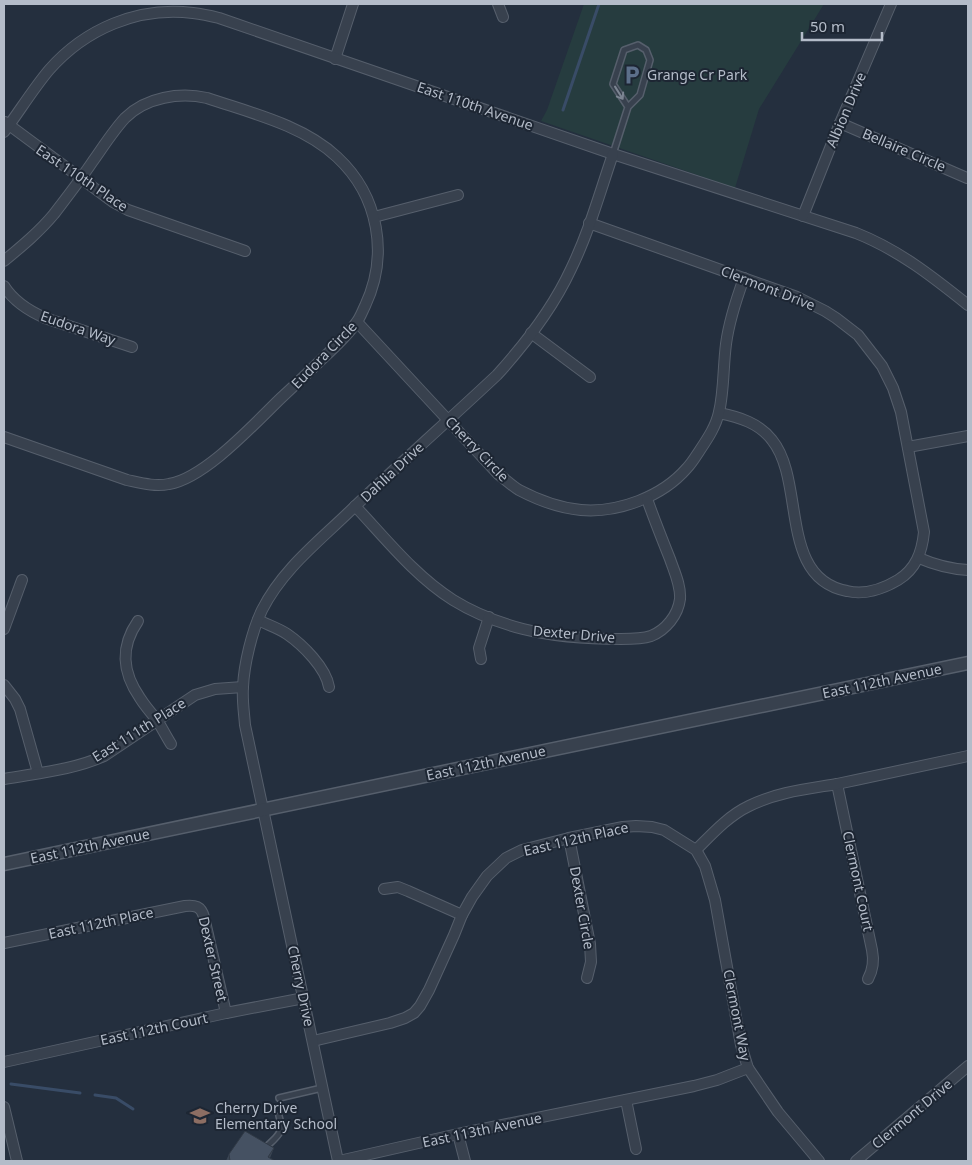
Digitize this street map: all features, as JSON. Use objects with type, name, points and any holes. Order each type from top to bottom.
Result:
[{"type":"street","points":[[335,59],[353,4]]},
{"type":"street","points":[[498,4],[503,17]]},
{"type":"street","name":"Albion Drive","points":[[803,216],[891,4]]},
{"type":"street","name":"East 110th Avenue","points":[[5,126],[48,71],[68,50],[93,33],[120,21],[156,12],[202,14],[219,18],[614,154],[856,233],[887,247],[928,273],[968,305]]},
{"type":"street","name":"Eudora Circle","points":[[4,261],[28,241],[53,215],[111,135],[126,118],[135,110],[148,103],[170,97],[194,96],[207,98],[299,130],[314,139],[337,156],[362,188],[374,217],[378,245],[376,273],[370,295],[357,322],[337,344],[230,447],[197,473],[182,481],[158,485],[128,480],[4,437]]},
{"type":"street","name":"Bellaire Circle","points":[[840,123],[968,178]]},
{"type":"street","name":"East 110th Place","points":[[5,126],[113,202],[128,210],[245,251]]},
{"type":"street","name":"Dahlia Drive","points":[[264,810],[245,725],[243,687],[245,669],[254,631],[271,595],[281,580],[309,550],[496,375],[541,322],[563,286],[580,248],[614,154]]},
{"type":"street","points":[[374,217],[458,195]]},
{"type":"street","name":"Clermont Drive","points":[[589,223],[797,297],[825,311],[858,335],[882,366],[902,412],[924,532],[919,558]]},
{"type":"street","name":"Cherry Circle","points":[[357,322],[498,474],[520,490],[540,500],[560,506],[588,510],[620,506],[646,499],[662,490],[686,469],[709,437],[719,413],[730,322],[734,304],[744,278]]},
{"type":"street","name":"Eudora Way","points":[[4,286],[19,304],[45,318],[132,347]]},
{"type":"street","points":[[532,333],[590,377]]},
{"type":"street","points":[[719,413],[736,416],[753,423],[772,439],[785,467],[798,536],[804,555],[819,578],[842,590],[851,592],[875,590],[889,586],[902,578],[919,558],[946,568],[968,570]]},
{"type":"street","points":[[908,447],[968,436]]},
{"type":"street","name":"Dexter Drive","points":[[355,506],[423,577],[452,600],[463,606],[522,629],[559,636],[636,639],[652,636],[660,632],[677,612],[680,598],[680,590],[667,550],[646,499]]},
{"type":"street","points":[[4,629],[22,580]]},
{"type":"street","points":[[481,659],[479,648],[489,617]]},
{"type":"street","points":[[258,620],[280,630],[295,640],[326,676],[329,687]]},
{"type":"street","points":[[138,621],[125,654],[128,676],[171,744]]},
{"type":"street","name":"East 112th Avenue","points":[[4,864],[968,663]]},
{"type":"street","points":[[4,685],[20,709],[38,773]]},
{"type":"street","name":"East 111th Place","points":[[4,779],[80,765],[92,761],[104,756],[195,694],[214,689],[243,687]]},
{"type":"street","points":[[696,850],[730,818],[765,798],[968,756]]},
{"type":"street","name":"Clermont Court","points":[[837,784],[872,950],[872,972],[868,979]]},
{"type":"street","name":"Cherry Drive","points":[[264,810],[338,1161]]},
{"type":"street","name":"East 112th Place","points":[[313,1041],[390,1023],[414,1013],[429,990],[462,915],[472,897],[486,876],[506,858],[522,850],[569,838],[636,826],[664,830],[696,850]]},
{"type":"street","name":"Dexter Circle","points":[[569,838],[590,944],[592,962],[587,978]]},
{"type":"street","name":"Clermont Way","points":[[696,850],[705,866],[715,900],[741,1045],[748,1068],[778,1112],[819,1161]]},
{"type":"street","points":[[384,889],[398,888],[408,891],[462,915]]},
{"type":"street","name":"East 112th Place","points":[[4,943],[185,906],[194,905],[198,907]]},
{"type":"street","name":"Dexter Street","points":[[198,907],[203,912],[226,1013]]},
{"type":"street","name":"East 112th Court","points":[[4,1062],[226,1013],[304,998]]},
{"type":"street","name":"Clermont Drive","points":[[856,1161],[968,1066]]},
{"type":"street","name":"East 113th Avenue","points":[[338,1161],[717,1080],[748,1068]]},
{"type":"street","points":[[626,1100],[636,1149]]},
{"type":"street","points":[[4,1107],[17,1161]]},
{"type":"street","points":[[458,1134],[466,1161]]},
{"type":"lane","points":[[614,154],[628,107],[640,95],[650,60],[646,50],[638,45],[624,50],[613,84],[628,107]]},
{"type":"lane","points":[[279,1098],[322,1088]]},
{"type":"lane","points":[[264,1149],[281,1132],[282,1124],[279,1116]]},
{"type":"green space","points":[[584,4],[824,4],[759,109],[735,188],[541,121],[547,110]]},
{"type":"building","name":"Cherry Drive Elementary School","points":[[245,1131],[274,1148],[268,1157],[275,1161],[230,1161],[229,1154]]},
{"type":"waterway","points":[[563,110],[599,4]]},
{"type":"waterway","points":[[11,1084],[80,1093]]},
{"type":"waterway","points":[[95,1095],[116,1098],[133,1109]]},
{"type":"place","name":"Grange Cr Park","points":[[632,75]]},
{"type":"place","name":"Cherry Drive Elementary School","points":[[200,1116]]}]
